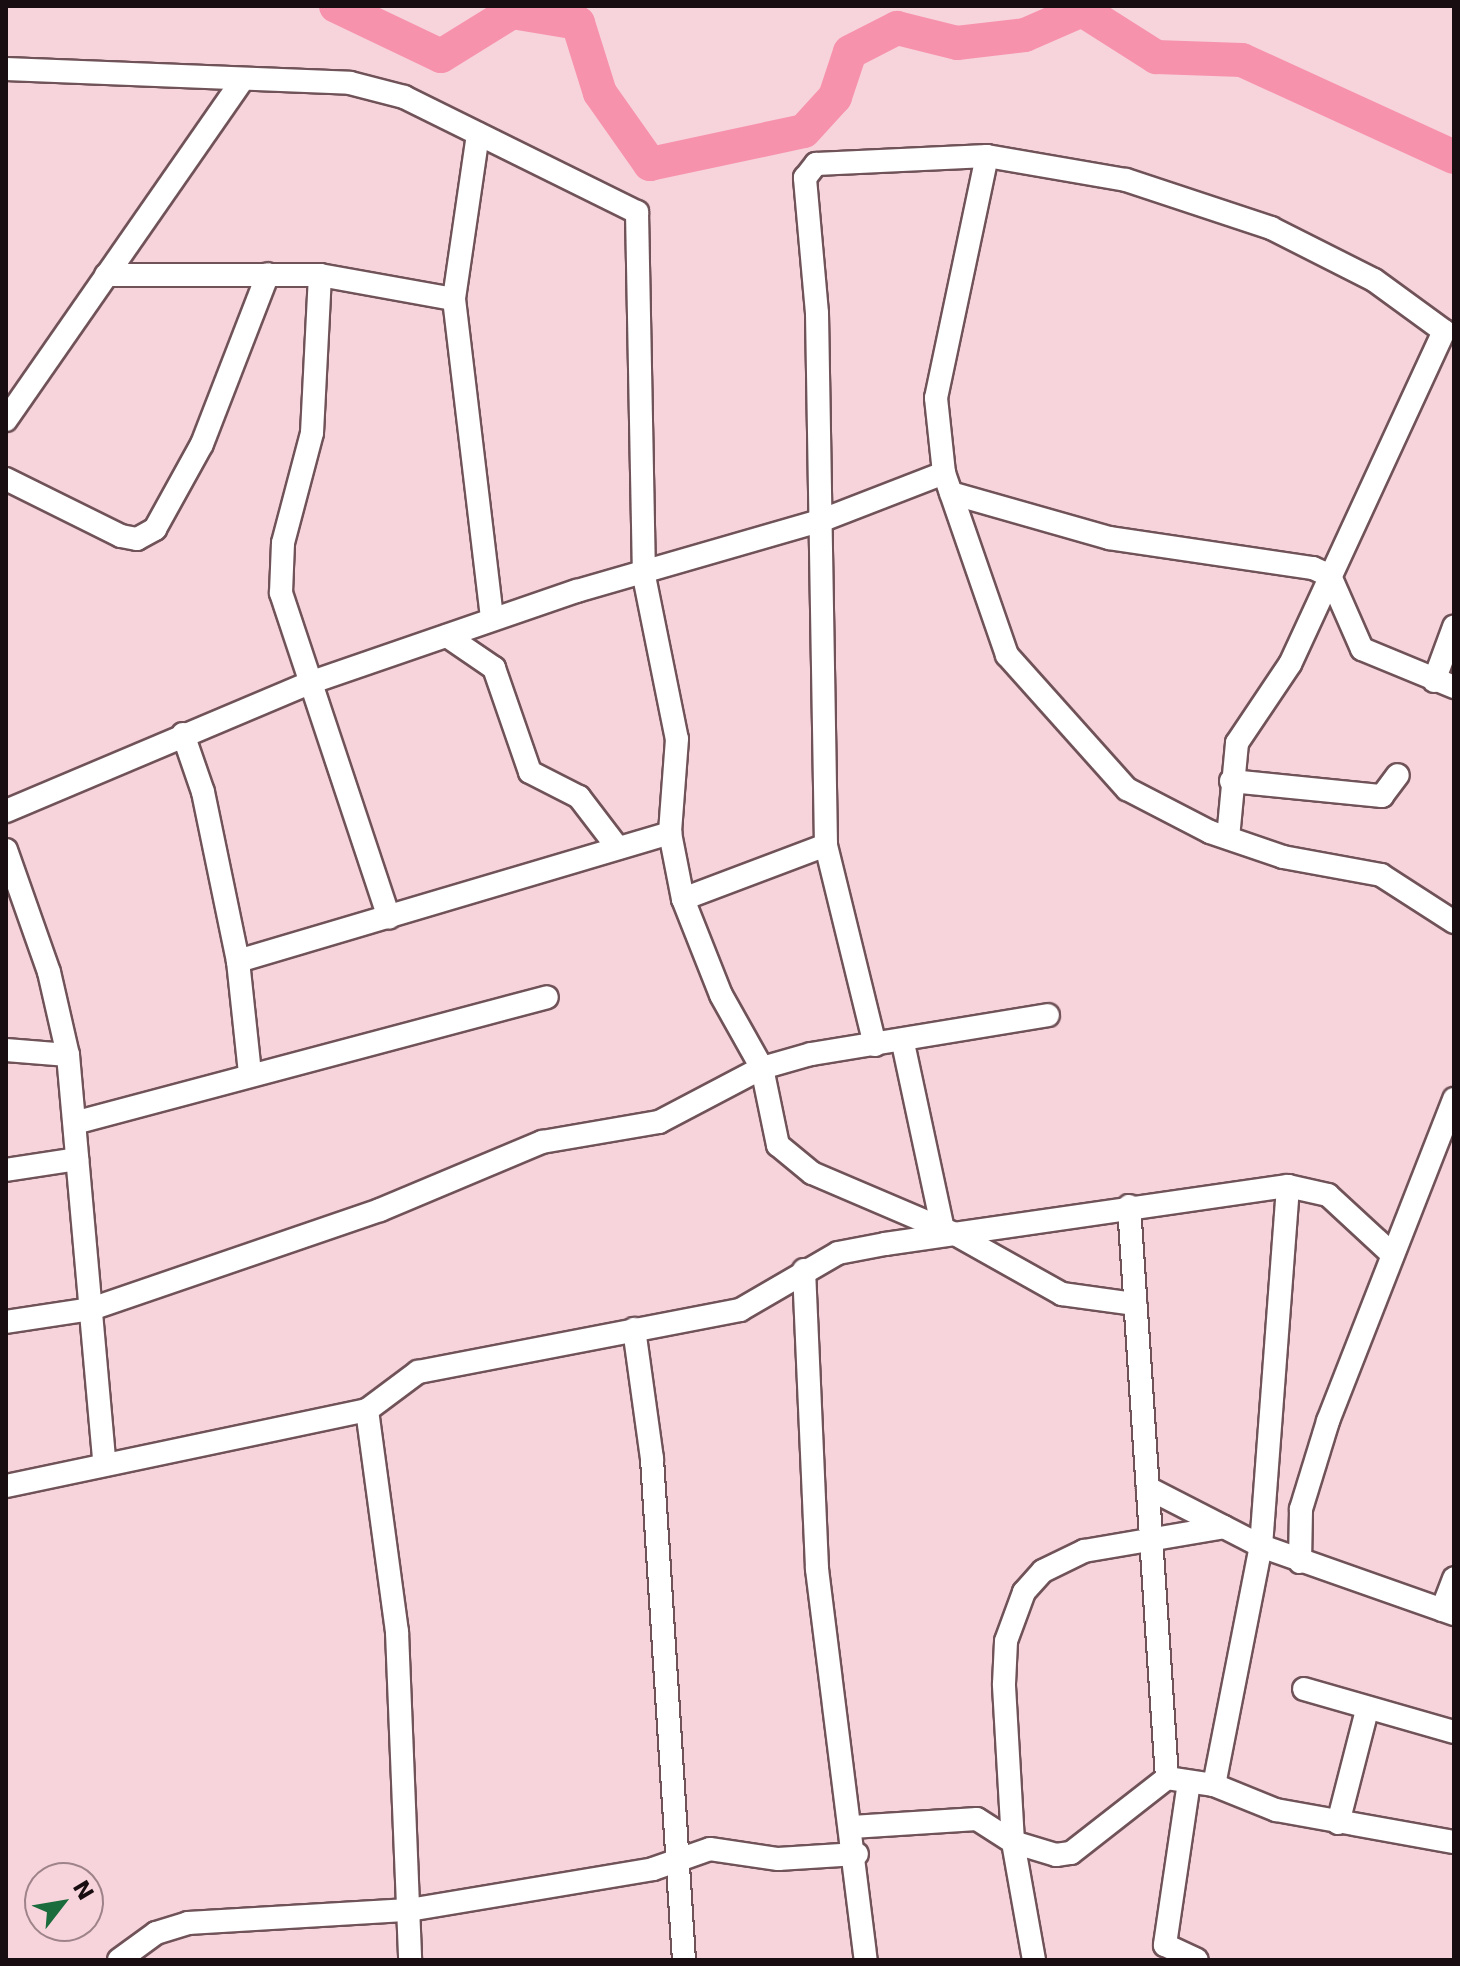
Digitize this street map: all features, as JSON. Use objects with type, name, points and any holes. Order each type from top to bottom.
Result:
[{"type":"street","points":[[6,69],[39,65],[118,79],[350,83],[404,97],[637,212],[644,576],[677,739],[670,833],[683,899],[721,995],[762,1068],[772,1130],[787,1157],[949,1232],[1062,1294],[1135,1304]]},
{"type":"street","points":[[6,420],[241,82]]},
{"type":"street","points":[[478,134],[454,299],[492,618]]},
{"type":"street","points":[[987,156],[941,359],[947,483],[996,634],[1028,683],[1127,789],[1228,838],[1308,864],[1381,875],[1454,922]]},
{"type":"street","points":[[875,1045],[826,845],[820,521],[808,170],[830,160],[987,156],[1126,180],[1271,228],[1374,280],[1444,331],[1290,664],[1237,743],[1228,838]]},
{"type":"street","points":[[6,479],[121,536],[137,539],[155,529],[202,444],[268,274]]},
{"type":"street","points":[[106,275],[320,275],[454,299]]},
{"type":"street","points":[[320,275],[312,433],[283,543],[281,593],[389,918]]},
{"type":"street","points":[[6,811],[312,682],[492,618],[644,576],[947,483],[1109,538],[1263,556],[1330,576],[1362,649],[1444,684],[1454,627]]},
{"type":"street","points":[[447,636],[494,668],[530,772],[579,797],[618,848]]},
{"type":"street","points":[[183,734],[203,792],[238,961],[250,1074]]},
{"type":"street","points":[[1231,781],[1382,796],[1398,775]]},
{"type":"street","points":[[238,961],[670,833]]},
{"type":"street","points":[[683,899],[826,845]]},
{"type":"street","points":[[6,850],[49,972],[68,1055],[78,1122],[77,1159],[104,1460]]},
{"type":"street","points":[[78,1122],[547,997]]},
{"type":"street","points":[[6,1322],[91,1309],[380,1210],[542,1142],[659,1122],[762,1068],[1048,1015]]},
{"type":"street","points":[[903,1043],[949,1232]]},
{"type":"street","points":[[6,1050],[68,1055]]},
{"type":"street","points":[[1300,1562],[1301,1509],[1407,1217],[1454,1099]]},
{"type":"street","points":[[6,1170],[77,1159]]},
{"type":"street","points":[[6,1486],[104,1460],[367,1410],[418,1372],[740,1310],[838,1253],[949,1232],[1288,1186],[1328,1195],[1371,1229],[1393,1255]]},
{"type":"street","points":[[1214,1785],[1261,1546],[1288,1186]]},
{"type":"street","points":[[1129,1206],[1149,1539],[1178,1780],[1165,1945],[1197,1960]]},
{"type":"street","points":[[1371,1229],[1407,1217]]},
{"type":"street","points":[[804,1270],[817,1569],[857,1854],[866,1960]]},
{"type":"street","points":[[634,1329],[652,1459],[681,1862],[684,1960]]},
{"type":"street","points":[[367,1410],[397,1632],[410,1960]]},
{"type":"street","points":[[1148,1488],[1261,1546],[1448,1612],[1454,1578]]},
{"type":"street","points":[[1034,1960],[1013,1842],[1004,1684],[1006,1641],[1024,1592],[1043,1571],[1084,1551],[1224,1527]]},
{"type":"street","points":[[1304,1689],[1367,1710],[1454,1732]]},
{"type":"street","points":[[1338,1823],[1367,1710]]},
{"type":"street","points":[[852,1827],[965,1818],[1013,1842],[1071,1853],[1178,1780],[1214,1785],[1338,1823],[1454,1842]]},
{"type":"street","points":[[119,1960],[156,1933],[188,1923],[409,1910],[681,1862],[710,1849],[778,1859],[857,1854]]},
{"type":"waterway","points":[[336,6],[441,56],[512,12],[578,23],[600,93],[650,164],[804,131],[835,97],[850,52],[897,28],[957,43],[1025,35],[1082,10],[1156,57],[1242,60],[1454,157]]}]
